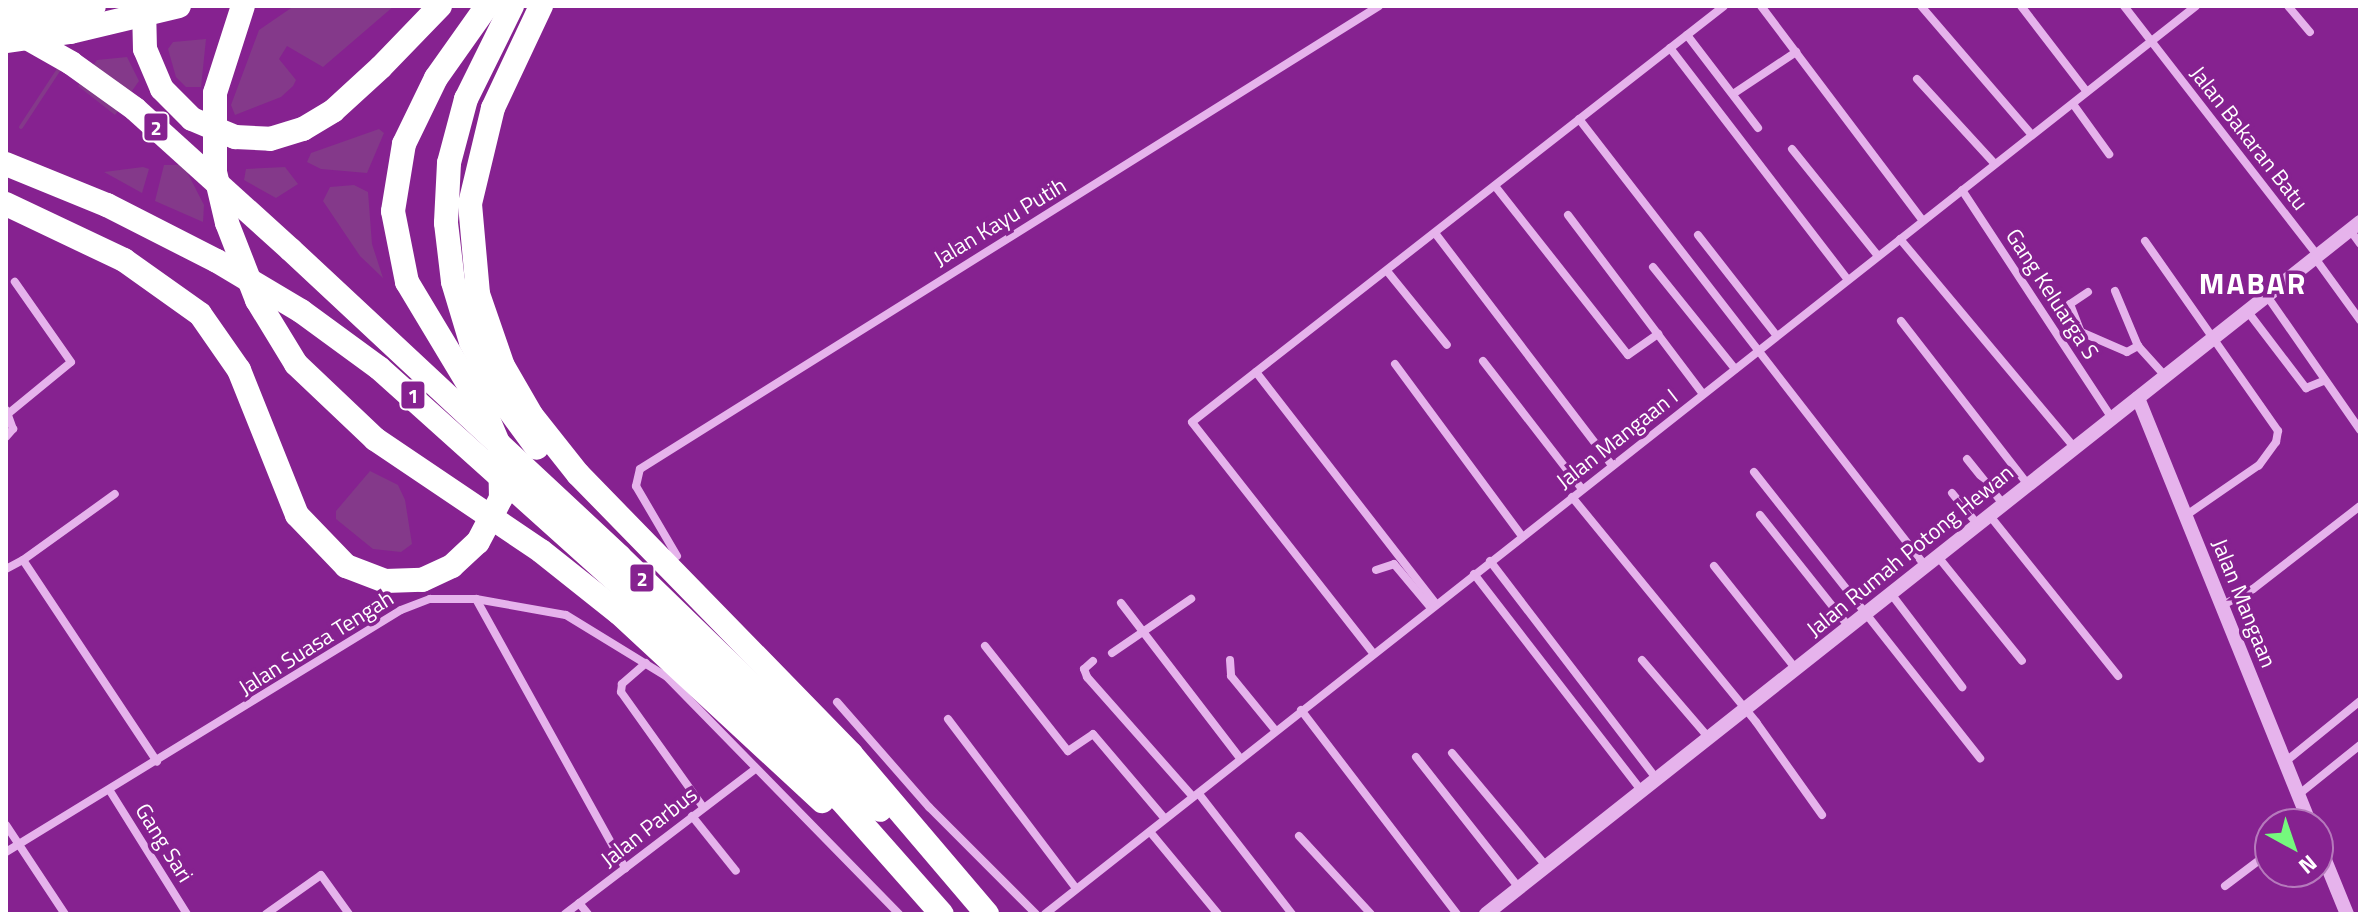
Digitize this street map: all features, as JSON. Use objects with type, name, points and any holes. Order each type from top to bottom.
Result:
[{"type":"highway","points":[[6,23],[94,6]]},
{"type":"highway","points":[[144,6],[145,49],[162,89],[192,119],[235,137],[270,139],[303,129],[333,111],[440,6]]},
{"type":"highway","points":[[6,41],[70,32],[179,6]]},
{"type":"highway","points":[[243,6],[220,70],[212,145],[227,223],[269,324],[312,382],[353,421],[541,551],[619,613],[940,914]]},
{"type":"highway","points":[[6,204],[124,260],[175,292],[216,332],[249,392],[297,515],[346,566],[385,581],[422,580],[452,566],[488,529],[501,498],[500,447],[475,395],[418,307],[398,256],[393,211],[404,144],[436,78],[487,6]]},
{"type":"highway","points":[[512,6],[466,99],[446,193],[453,282],[471,342],[496,392],[539,451],[775,676]]},
{"type":"highway","points":[[541,6],[493,108],[473,182],[471,247],[489,332],[522,400],[561,454],[851,754],[987,914]]},
{"type":"highway","name":"2","points":[[6,23],[71,63],[135,109],[291,250],[733,664],[987,914]]},
{"type":"highway","name":"1","points":[[6,164],[176,239],[261,286],[340,338],[528,497],[758,714],[940,914]]},
{"type":"street","name":"Jalan Kayu Putih","points":[[677,556],[636,486],[640,469],[1379,6]]},
{"type":"street","points":[[1373,653],[1192,422],[1724,6]]},
{"type":"street","points":[[1761,6],[1923,221]]},
{"type":"street","points":[[1921,6],[2032,135]]},
{"type":"street","points":[[2021,6],[2087,92]]},
{"type":"street","name":"Jalan Bakaran Batu","points":[[2124,6],[2316,257],[2360,320]]},
{"type":"street","name":"Jalan Mangaan I","points":[[1045,914],[2196,6]]},
{"type":"street","points":[[2288,6],[2310,32]]},
{"type":"street","points":[[1687,35],[1758,128]]},
{"type":"street","points":[[1670,48],[1848,280]]},
{"type":"street","points":[[1721,114],[1735,98],[1796,52]]},
{"type":"street","points":[[1917,79],[1995,164]]},
{"type":"street","points":[[2073,104],[2109,154]]},
{"type":"street","points":[[1579,119],[1926,567]]},
{"type":"street","points":[[1792,149],[1878,256]]},
{"type":"street","points":[[1495,186],[1628,355],[1658,334]]},
{"type":"street","name":"Gang Keluarga S","points":[[1962,190],[2112,418]]},
{"type":"street","points":[[1568,215],[1703,394]]},
{"type":"street","points":[[2355,226],[2360,244]]},
{"type":"street","name":"Jalan Rumah Potong Hewan","points":[[1486,914],[1745,708],[1869,614],[2355,226]]},
{"type":"street","points":[[1435,233],[1612,465]]},
{"type":"street","points":[[1698,235],[1777,336]]},
{"type":"street","points":[[1900,239],[2075,448]]},
{"type":"street","points":[[2145,241],[2276,425],[2278,438],[2256,467],[2185,517]]},
{"type":"street","points":[[1653,267],[1735,369]]},
{"type":"street","points":[[1387,271],[1447,345]]},
{"type":"street","points":[[6,437],[13,429],[8,411],[71,362],[15,282]]},
{"type":"street","points":[[2115,291],[2138,346],[2166,377]]},
{"type":"street","points":[[2088,292],[2070,304],[2081,332],[2127,352],[2138,346]]},
{"type":"street","points":[[2267,296],[2323,381],[2360,430]]},
{"type":"street","points":[[2248,312],[2306,388],[2323,381]]},
{"type":"street","points":[[1901,321],[2028,485]]},
{"type":"street","points":[[1483,361],[1582,489]]},
{"type":"street","points":[[1395,364],[1522,536]]},
{"type":"street","points":[[1256,372],[1433,606]]},
{"type":"street","name":"Jalan Mangaan","points":[[2138,398],[2303,808]]},
{"type":"street","points":[[1967,459],[2004,505]]},
{"type":"street","points":[[1754,472],[1980,758]]},
{"type":"street","points":[[1952,493],[1984,521],[2118,676]]},
{"type":"street","points":[[7,567],[23,560],[115,494]]},
{"type":"street","points":[[1572,497],[1745,708],[1822,815]]},
{"type":"street","points":[[2221,606],[2253,589],[2360,506]]},
{"type":"street","points":[[1760,515],[1850,629]]},
{"type":"street","points":[[1801,566],[1818,553]]},
{"type":"street","points":[[1939,558],[2022,661]]},
{"type":"street","points":[[23,560],[157,762]]},
{"type":"street","points":[[1490,561],[1656,778]]},
{"type":"street","points":[[1376,570],[1394,564],[1433,606]]},
{"type":"street","points":[[1714,566],[1796,669]]},
{"type":"street","points":[[1474,574],[1641,790]]},
{"type":"street","points":[[1892,595],[1962,687]]},
{"type":"street","name":"Jalan Suasa Tengah","points":[[6,852],[401,610],[430,599],[476,599],[566,615],[646,663],[691,698],[755,769],[899,914]]},
{"type":"street","points":[[476,599],[625,868]]},
{"type":"street","points":[[1112,653],[1191,599]]},
{"type":"street","points":[[1121,603],[1240,758]]},
{"type":"street","points":[[985,646],[1068,751],[1094,734],[1165,819]]},
{"type":"street","points":[[1230,660],[1231,676],[1275,730]]},
{"type":"street","points":[[1642,660],[1708,737]]},
{"type":"street","points":[[1093,661],[1084,669],[1087,677],[1196,795],[1292,914]]},
{"type":"street","points":[[646,663],[622,684],[621,692],[703,807]]},
{"type":"street","points":[[2285,762],[2360,701]]},
{"type":"street","points":[[837,702],[929,807],[1036,914]]},
{"type":"street","points":[[1301,710],[1457,914]]},
{"type":"street","points":[[948,719],[1076,888]]},
{"type":"street","points":[[2298,795],[2360,745]]},
{"type":"street","points":[[1452,753],[1546,866]]},
{"type":"street","points":[[1416,757],[1519,888]]},
{"type":"street","name":"Jalan Parbus","points":[[565,914],[755,769]]},
{"type":"street","name":"Gang Sari","points":[[110,791],[187,914]]},
{"type":"street","points":[[692,816],[736,871]]},
{"type":"street","points":[[6,825],[65,914]]},
{"type":"street","points":[[1151,833],[1218,914]]},
{"type":"street","points":[[1299,836],[1371,914]]},
{"type":"street","points":[[2225,886],[2254,864]]},
{"type":"street","points":[[266,914],[321,875],[349,914]]},
{"type":"street","points":[[2334,884],[2346,914]]},
{"type":"street","points":[[579,903],[588,914]]},
{"type":"shaded area","points":[[294,6],[394,6],[323,67],[287,46],[279,59],[296,80],[293,86],[281,97],[235,115],[231,105],[259,30]]},
{"type":"shaded area","points":[[206,39],[201,87],[186,87],[176,77],[168,49],[173,42]]},
{"type":"shaded area","points":[[127,57],[139,81],[115,115],[78,86],[97,60]]},
{"type":"shaded area","points":[[379,129],[384,133],[367,173],[321,169],[307,162],[311,153]]},
{"type":"shaded area","points":[[164,165],[181,165],[187,172],[204,205],[203,222],[155,201]]},
{"type":"shaded area","points":[[285,167],[298,184],[276,198],[244,180],[246,169]]},
{"type":"shaded area","points":[[149,169],[142,193],[104,172]]},
{"type":"shaded area","points":[[354,185],[368,192],[372,244],[383,278],[360,256],[323,201],[330,187]]},
{"type":"shaded area","points":[[370,471],[398,485],[405,500],[412,544],[401,552],[373,549],[336,519],[336,511]]},
{"type":"waterway","points":[[21,127],[61,66]]},
{"type":"district","name":"MABAR","points":[[2253,283]]}]
